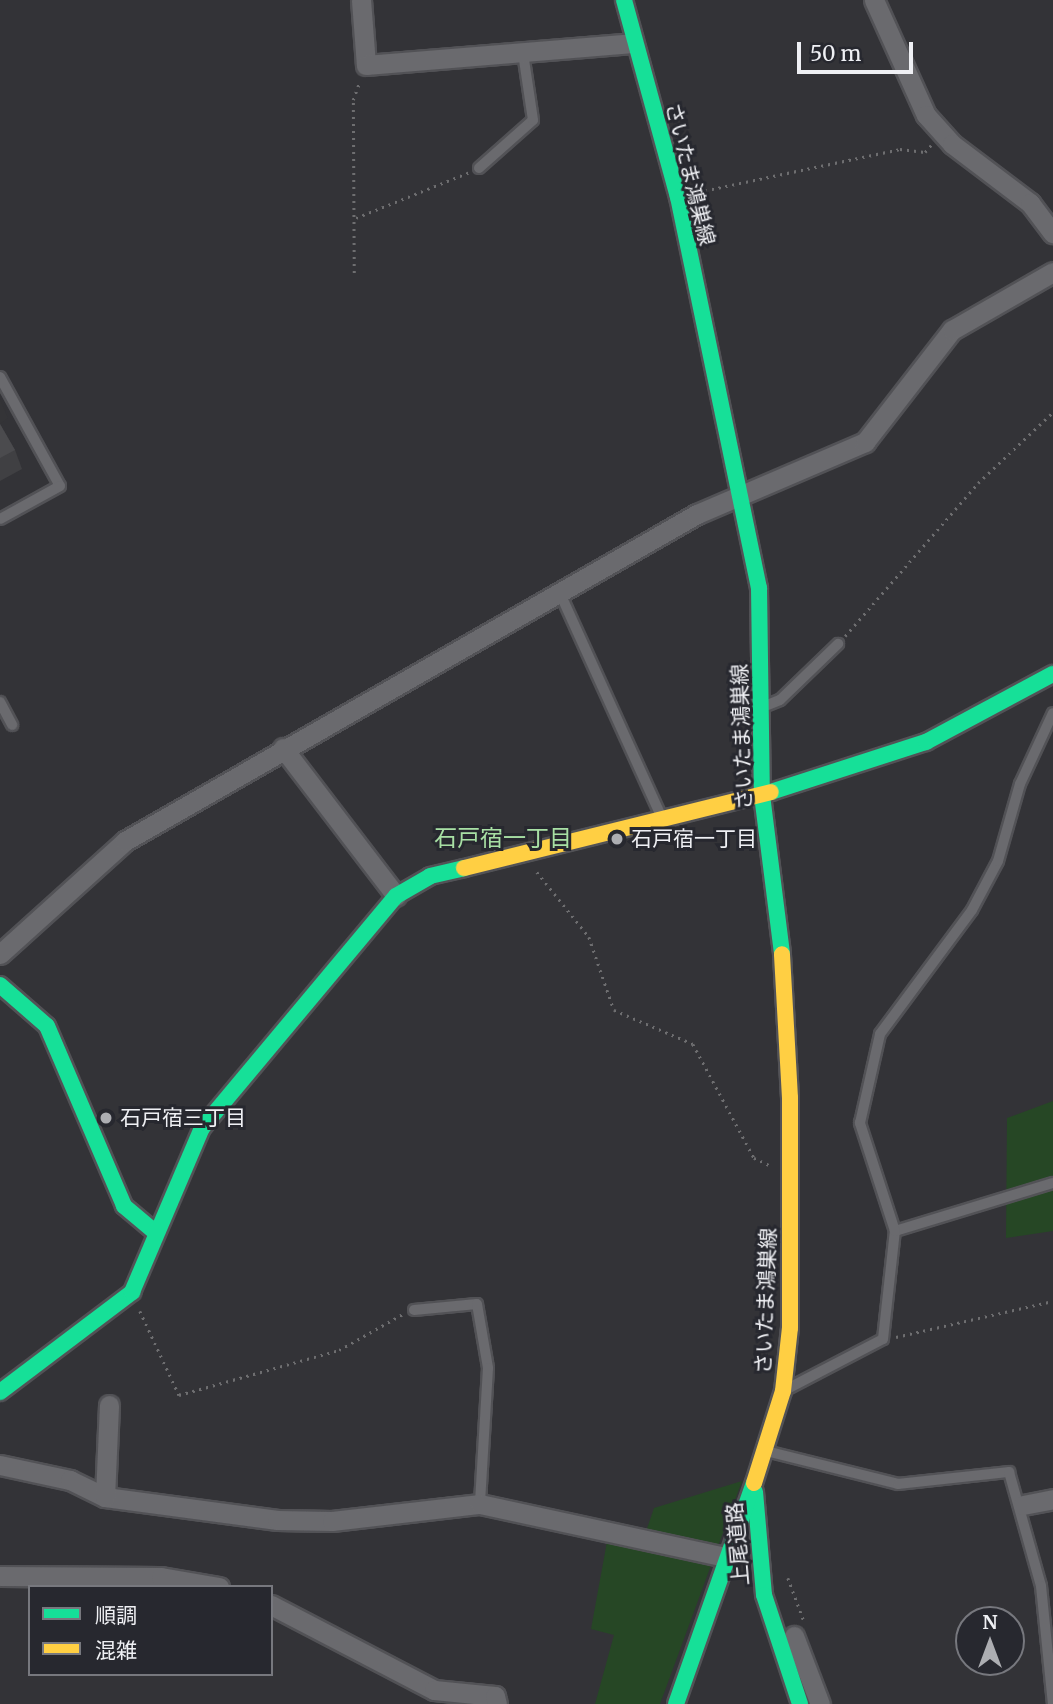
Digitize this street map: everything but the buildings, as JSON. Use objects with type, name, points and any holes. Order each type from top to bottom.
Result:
[{"type":"main road","name":"さいたま鴻巣線","points":[[624,0],[632,43],[678,197],[759,588],[762,795],[781,942],[790,1165],[783,1391],[754,1483]]},
{"type":"main road","points":[[0,1392],[132,1292],[155,1232],[202,1128],[396,896],[430,876],[762,795],[926,742],[1053,674]]},
{"type":"main road","points":[[3,991],[47,1026],[124,1206],[155,1232]]},
{"type":"main road","name":"上尾道路","points":[[676,1704],[754,1483]]},
{"type":"main road","name":"上尾道路","points":[[754,1483],[764,1595],[800,1704]]},
{"type":"street","points":[[360,0],[366,65],[632,43]]},
{"type":"street","points":[[874,0],[906,80],[941,132],[1030,203],[1053,233]]},
{"type":"street","points":[[0,954],[125,841],[283,748],[697,514],[742,497],[865,442],[952,330],[1053,272]]},
{"type":"street","points":[[283,748],[396,896]]},
{"type":"street","points":[[105,1497],[109,1405]]},
{"type":"street","points":[[0,1465],[70,1480],[105,1497],[332,1521],[480,1504],[726,1557]]},
{"type":"street","points":[[1023,1506],[1053,1499]]},
{"type":"street","points":[[0,1576],[161,1577],[207,1585]]},
{"type":"street","points":[[764,1595],[782,1608],[820,1704]]},
{"type":"street","points":[[273,1606],[434,1690],[495,1696],[497,1704]]},
{"type":"lane","points":[[479,169],[533,120],[523,53]]},
{"type":"lane","points":[[0,377],[60,486],[0,519]]},
{"type":"lane","points":[[559,591],[663,820]]},
{"type":"lane","points":[[761,708],[780,700],[838,644]]},
{"type":"lane","points":[[0,702],[12,725]]},
{"type":"lane","points":[[783,1391],[883,1339],[895,1231],[860,1123],[880,1034],[972,910],[998,861],[1020,784],[1053,713]]},
{"type":"lane","points":[[895,1231],[1053,1183]]},
{"type":"lane","points":[[414,1310],[477,1304],[488,1368],[480,1504]]},
{"type":"lane","points":[[765,1451],[898,1483],[1009,1472],[1023,1506],[1041,1586],[1053,1704]]},
{"type":"path","points":[[354,273],[356,218],[353,100],[366,65]]},
{"type":"path","points":[[678,197],[900,149],[925,152],[941,132]]},
{"type":"path","points":[[356,218],[479,169]]},
{"type":"path","points":[[838,644],[978,483],[1053,412]]},
{"type":"path","points":[[522,853],[589,937],[614,1010],[693,1044],[754,1158],[790,1165]]},
{"type":"path","points":[[132,1292],[179,1395],[339,1350],[414,1310]]},
{"type":"path","points":[[883,1339],[1053,1301]]},
{"type":"path","points":[[786,1572],[808,1631]]},
{"type":"green space","points":[[1053,1101],[1053,1231],[1006,1238],[1007,1118]]},
{"type":"green space","points":[[742,1481],[660,1704],[595,1704],[614,1635],[591,1629],[608,1536],[642,1543],[654,1508]]},
{"type":"traffic: fast","points":[[624,0],[678,197],[759,588],[762,795],[782,954]]},
{"type":"traffic: fast","points":[[771,792],[926,742],[1053,674]]},
{"type":"traffic: fast","points":[[0,1392],[132,1292],[202,1128],[396,896],[430,876],[464,868]]},
{"type":"traffic: fast","points":[[0,985],[47,1026],[124,1206],[155,1232]]},
{"type":"traffic: fast","points":[[676,1704],[754,1483]]},
{"type":"traffic: fast","points":[[755,1492],[764,1595],[800,1704]]},
{"type":"traffic: slow","points":[[464,868],[771,792]]},
{"type":"traffic: slow","points":[[754,1483],[783,1391],[790,1328],[790,1098],[782,954]]},
{"type":"place","name":"石戸宿一丁目","points":[[617,839]]},
{"type":"place","name":"石戸宿三丁目","points":[[106,1118]]},
{"type":"district","name":"石戸宿一丁目","points":[[503,838]]}]
